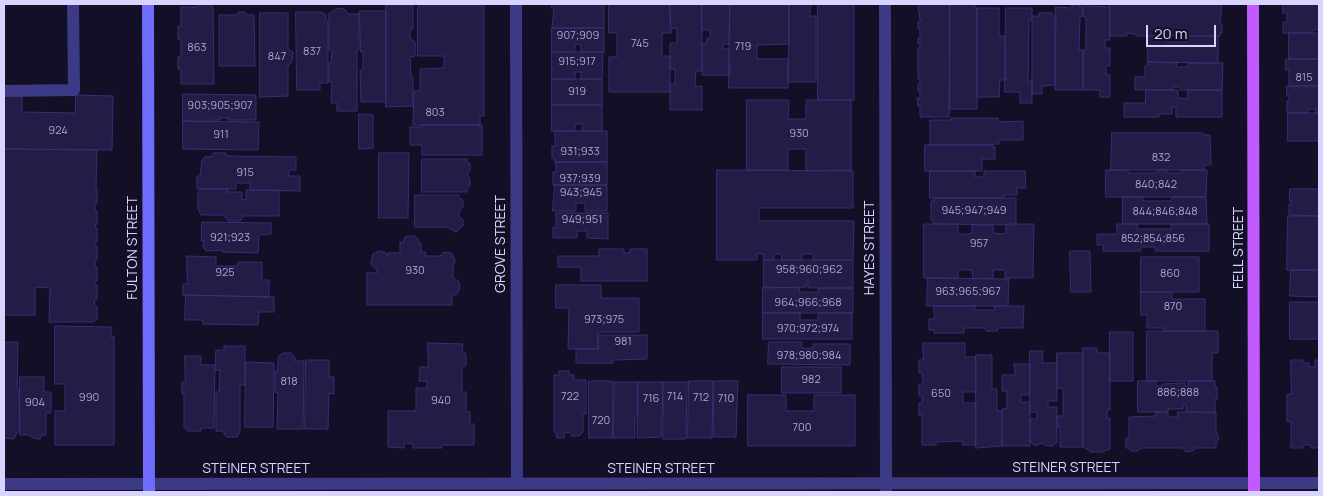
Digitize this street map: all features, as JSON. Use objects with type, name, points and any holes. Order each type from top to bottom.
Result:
[{"type":"main road","name":"FELL STREET","points":[[1253,4],[1254,488]]},
{"type":"street","points":[[4,91],[74,90],[73,4]]},
{"type":"street","name":"FULTON STREET","points":[[148,4],[149,488]]},
{"type":"street","name":"GROVE STREET","points":[[516,4],[517,484]]},
{"type":"street","name":"HAYES STREET","points":[[885,4],[886,488]]},
{"type":"street","name":"STEINER STREET","points":[[4,484],[149,488],[517,484],[886,488],[1254,488],[1319,482]]},
{"type":"building","points":[[197,4],[210,4],[210,6],[213,6],[214,84],[181,84],[181,69],[178,69],[178,57],[181,57],[181,39],[178,39],[178,26],[181,26],[181,7],[197,7]]},
{"type":"building","points":[[552,4],[604,4],[604,28],[552,28],[554,8],[552,8]]},
{"type":"building","points":[[609,4],[670,4],[671,33],[662,33],[662,56],[670,56],[670,92],[609,92],[609,57],[617,57],[617,33],[609,33]]},
{"type":"building","points":[[670,4],[702,4],[702,71],[696,71],[695,86],[702,86],[702,110],[670,110],[670,84],[675,84],[675,69],[670,69],[670,43],[677,43],[677,28],[671,29]]},
{"type":"building","points":[[702,4],[730,4],[729,44],[723,44],[723,49],[729,49],[730,75],[702,75],[702,44],[707,43],[707,38],[710,38],[710,30],[702,30]]},
{"type":"building","points":[[730,4],[789,4],[789,44],[757,45],[757,59],[788,59],[788,88],[729,88]]},
{"type":"building","points":[[789,4],[812,4],[810,16],[816,16],[816,82],[789,82]]},
{"type":"building","points":[[818,4],[854,4],[854,100],[818,100]]},
{"type":"building","points":[[918,4],[950,4],[949,117],[920,117],[920,106],[918,106],[917,98],[920,98],[920,91],[918,91],[918,84],[920,84],[920,79],[918,79],[918,48],[920,48],[920,44],[918,44],[918,38],[920,38],[920,29],[918,29],[918,22],[920,22]]},
{"type":"building","points":[[950,4],[975,4],[975,8],[977,8],[977,109],[950,109]]},
{"type":"building","points":[[1110,4],[1222,4],[1220,24],[1222,24],[1222,33],[1220,33],[1220,36],[1136,36],[1136,34],[1127,33],[1127,36],[1110,36]]},
{"type":"building","points":[[1283,4],[1319,4],[1319,30],[1312,30],[1312,33],[1283,33],[1283,22],[1287,22],[1287,13],[1283,13]]},
{"type":"building","points":[[386,5],[413,5],[413,29],[410,29],[410,38],[415,42],[415,56],[410,57],[411,77],[413,77],[413,106],[386,107]]},
{"type":"building","points":[[1072,5],[1083,7],[1083,16],[1080,17],[1079,50],[1083,50],[1083,90],[1055,90],[1055,7],[1072,8]]},
{"type":"building","points":[[418,6],[484,6],[484,116],[480,116],[480,125],[413,125],[414,91],[420,91],[420,69],[444,68],[444,56],[418,56]]},
{"type":"building","points":[[1083,6],[1110,7],[1110,40],[1105,40],[1105,48],[1110,48],[1110,66],[1106,66],[1106,75],[1110,75],[1110,97],[1100,97],[1100,90],[1083,90],[1083,50],[1086,50],[1086,17],[1083,16]]},
{"type":"building","points":[[338,8],[344,9],[349,14],[359,14],[357,111],[337,111],[337,103],[331,103],[332,82],[329,82],[329,63],[331,63],[332,50],[329,50],[329,14]]},
{"type":"building","points":[[977,8],[999,8],[999,36],[1005,36],[1006,80],[1000,80],[999,97],[977,97]]},
{"type":"building","points":[[1006,8],[1032,8],[1032,20],[1029,20],[1028,81],[1032,81],[1032,103],[1020,103],[1020,92],[1005,92]]},
{"type":"building","points":[[360,11],[386,11],[386,102],[361,102],[360,70],[363,70],[363,51],[361,52]]},
{"type":"building","points":[[239,12],[254,15],[255,66],[219,66],[219,15],[236,15]]},
{"type":"building","points":[[296,12],[321,12],[326,15],[326,21],[328,21],[328,83],[320,83],[320,90],[297,90]]},
{"type":"building","points":[[260,13],[288,13],[288,49],[293,52],[292,62],[288,66],[288,96],[260,97]]},
{"type":"building","points":[[1039,13],[1052,13],[1052,16],[1056,16],[1055,85],[1042,86],[1042,94],[1032,94],[1032,16],[1039,16]]},
{"type":"building","points":[[552,28],[604,28],[604,52],[581,52],[581,45],[575,44],[575,52],[552,52]]},
{"type":"building","points":[[1289,33],[1319,33],[1319,59],[1289,59]]},
{"type":"building","points":[[1148,36],[1166,36],[1166,42],[1188,42],[1188,36],[1218,36],[1218,63],[1148,62]]},
{"type":"building","points":[[552,52],[603,52],[602,79],[581,79],[581,72],[575,72],[575,79],[552,79]]},
{"type":"building","points":[[1286,59],[1319,59],[1319,86],[1289,86],[1289,69],[1286,70]]},
{"type":"building","points":[[1148,62],[1177,63],[1176,67],[1188,67],[1188,63],[1223,63],[1222,90],[1180,90],[1180,87],[1173,87],[1173,90],[1135,90],[1135,77],[1145,77],[1145,66],[1148,65]]},
{"type":"building","points":[[552,79],[602,79],[602,105],[552,105]]},
{"type":"building","points":[[1287,86],[1319,86],[1319,113],[1315,113],[1316,109],[1308,109],[1308,113],[1287,113],[1289,95],[1287,96]]},
{"type":"building","points":[[1146,90],[1178,90],[1178,98],[1188,99],[1187,90],[1222,90],[1222,117],[1176,117],[1176,107],[1172,107],[1172,114],[1159,114],[1159,117],[1124,117],[1124,103],[1145,103]]},
{"type":"building","points":[[183,94],[256,95],[256,120],[228,120],[229,118],[220,118],[220,120],[212,120],[212,122],[183,121]]},
{"type":"building","points":[[76,95],[113,96],[112,150],[4,149],[4,96],[22,96],[22,112],[75,113]]},
{"type":"building","points":[[747,100],[789,100],[788,119],[806,119],[806,100],[851,100],[851,170],[806,171],[806,149],[788,149],[788,170],[747,170]]},
{"type":"building","points":[[552,105],[602,105],[602,131],[582,131],[583,124],[575,124],[575,131],[552,131]]},
{"type":"building","points":[[1288,113],[1319,113],[1319,141],[1288,141]]},
{"type":"building","points":[[359,114],[373,115],[373,148],[359,149]]},
{"type":"building","points":[[951,118],[998,118],[999,122],[1023,121],[1023,140],[999,140],[999,144],[993,145],[930,145],[930,120],[951,120]]},
{"type":"building","points":[[183,121],[259,122],[258,150],[183,149]]},
{"type":"building","points":[[421,125],[482,125],[482,155],[422,155],[422,145],[410,145],[410,127],[422,127]]},
{"type":"building","points":[[555,131],[607,131],[607,162],[555,162],[554,158],[552,158],[552,146],[555,146]]},
{"type":"building","points":[[1112,133],[1203,133],[1203,135],[1210,135],[1211,165],[1204,165],[1204,170],[1111,170]]},
{"type":"building","points":[[925,145],[993,145],[993,148],[995,147],[995,159],[982,159],[982,171],[925,171]]},
{"type":"building","points":[[4,149],[97,150],[97,203],[95,203],[95,211],[97,211],[97,224],[95,228],[97,228],[97,242],[95,242],[95,246],[97,246],[97,260],[95,260],[95,267],[97,267],[97,281],[95,281],[95,285],[97,285],[97,299],[95,299],[94,306],[97,306],[97,320],[94,322],[49,322],[50,288],[35,287],[35,315],[4,315]]},
{"type":"building","points":[[214,153],[226,153],[227,156],[296,157],[296,170],[289,170],[289,176],[300,176],[300,191],[250,190],[250,183],[236,183],[236,189],[197,189],[197,176],[200,176],[202,160],[206,156],[211,157]]},
{"type":"building","points":[[379,153],[409,153],[408,218],[379,218]]},
{"type":"building","points":[[422,159],[467,159],[467,162],[470,164],[470,170],[467,174],[470,179],[470,186],[467,188],[467,192],[422,192]]},
{"type":"building","points":[[556,162],[607,162],[607,185],[553,185],[553,172],[556,172]]},
{"type":"building","points":[[717,170],[853,171],[853,208],[759,208],[759,221],[854,221],[853,260],[813,260],[813,254],[802,254],[802,260],[782,260],[781,254],[774,254],[774,260],[764,260],[763,254],[757,254],[757,260],[717,260]]},
{"type":"building","points":[[1106,170],[1128,170],[1128,173],[1157,173],[1157,170],[1167,170],[1167,173],[1182,173],[1182,170],[1207,170],[1206,197],[1106,197]]},
{"type":"building","points":[[930,171],[975,171],[975,177],[984,177],[984,171],[1025,171],[1026,188],[1017,188],[1017,195],[1004,195],[1004,198],[930,198]]},
{"type":"building","points":[[555,185],[607,185],[607,211],[585,211],[585,203],[576,203],[576,211],[553,211]]},
{"type":"building","points":[[201,189],[228,189],[227,192],[242,192],[242,199],[246,200],[246,190],[279,190],[279,216],[243,216],[240,221],[228,221],[224,215],[201,215],[198,209],[198,194]]},
{"type":"building","points":[[1290,189],[1319,189],[1319,216],[1289,215],[1289,204],[1292,201],[1290,201]]},
{"type":"building","points":[[415,195],[459,195],[459,198],[463,200],[463,207],[459,210],[459,216],[463,220],[463,226],[456,232],[447,227],[415,227]]},
{"type":"building","points":[[1123,197],[1143,197],[1143,201],[1171,201],[1172,197],[1206,197],[1207,224],[1123,224]]},
{"type":"building","points":[[934,198],[1016,198],[1016,225],[933,224],[934,220],[931,220],[931,201],[934,201]]},
{"type":"building","points":[[556,213],[608,213],[608,239],[587,238],[587,231],[577,231],[577,238],[553,238],[553,227],[556,228]]},
{"type":"building","points":[[1288,216],[1319,216],[1319,270],[1287,270]]},
{"type":"building","points":[[202,222],[271,223],[271,234],[259,235],[258,253],[223,252],[223,250],[206,251],[203,246],[204,241],[202,241]]},
{"type":"building","points":[[924,224],[958,224],[958,234],[972,234],[972,225],[993,225],[993,233],[1006,234],[1006,224],[1034,224],[1033,278],[1005,278],[1005,270],[993,270],[993,278],[973,279],[972,270],[958,270],[958,278],[924,278]]},
{"type":"building","points":[[1117,224],[1138,224],[1137,229],[1171,229],[1171,224],[1209,224],[1209,251],[1155,251],[1155,247],[1141,247],[1141,251],[1103,251],[1103,245],[1097,245],[1097,234],[1117,234]]},
{"type":"building","points":[[405,237],[417,238],[419,243],[421,243],[421,252],[426,252],[425,256],[440,256],[444,252],[452,253],[455,261],[453,277],[459,282],[460,289],[457,294],[452,296],[452,305],[367,305],[367,273],[377,273],[377,270],[371,264],[373,254],[380,251],[388,256],[388,253],[400,253],[400,242],[403,243]]},
{"type":"building","points":[[599,249],[624,249],[624,253],[630,253],[630,249],[647,249],[647,281],[581,281],[581,267],[558,267],[558,256],[599,256]]},
{"type":"building","points":[[1070,251],[1090,251],[1091,292],[1071,292]]},
{"type":"building","points":[[187,256],[216,257],[216,266],[237,266],[238,262],[262,262],[262,280],[269,280],[269,297],[183,295],[183,284],[187,284]]},
{"type":"building","points":[[1141,257],[1199,257],[1199,292],[1141,292]]},
{"type":"building","points":[[764,260],[853,260],[853,288],[809,288],[809,280],[807,280],[807,287],[764,288]]},
{"type":"building","points":[[1291,270],[1319,270],[1319,297],[1290,296]]},
{"type":"building","points":[[928,278],[1009,279],[1008,306],[927,306]]},
{"type":"building","points":[[556,285],[601,285],[601,298],[639,298],[639,332],[598,332],[598,349],[568,349],[569,308],[556,308]]},
{"type":"building","points":[[763,287],[800,288],[799,292],[819,292],[818,288],[853,288],[853,313],[763,313]]},
{"type":"building","points":[[1141,292],[1172,292],[1172,299],[1205,299],[1205,331],[1164,331],[1164,328],[1147,328],[1147,315],[1141,315]]},
{"type":"building","points":[[186,295],[274,297],[274,312],[259,312],[258,325],[203,324],[203,320],[185,320]]},
{"type":"building","points":[[1290,302],[1319,302],[1319,339],[1290,339]]},
{"type":"building","points":[[934,306],[975,306],[975,310],[995,310],[994,306],[1024,306],[1023,328],[998,328],[997,331],[986,331],[985,328],[964,328],[964,333],[934,333],[934,330],[929,330],[929,319],[934,319]]},
{"type":"building","points":[[763,313],[800,313],[800,320],[818,320],[818,313],[852,313],[852,339],[763,339]]},
{"type":"building","points":[[55,326],[111,327],[111,337],[114,336],[114,445],[55,445],[55,411],[65,411],[65,384],[55,384]]},
{"type":"building","points":[[1147,331],[1218,331],[1218,353],[1212,353],[1212,381],[1147,381]]},
{"type":"building","points":[[1110,332],[1133,332],[1133,381],[1110,381]]},
{"type":"building","points":[[598,335],[647,335],[647,359],[613,360],[613,363],[576,363],[576,349],[598,349]]},
{"type":"building","points":[[4,342],[18,342],[17,390],[19,391],[20,432],[17,432],[14,439],[4,438]]},
{"type":"building","points":[[769,342],[802,342],[802,348],[813,348],[813,344],[850,344],[850,365],[768,364]]},
{"type":"building","points":[[428,343],[463,344],[462,351],[466,354],[466,365],[462,368],[462,392],[466,392],[466,412],[470,412],[470,424],[474,424],[474,445],[442,445],[442,448],[413,448],[413,444],[404,443],[404,448],[388,447],[388,411],[416,411],[416,388],[427,388],[427,381],[419,381],[420,367],[428,367]]},
{"type":"building","points":[[923,343],[965,343],[965,357],[976,357],[976,392],[963,392],[963,403],[976,403],[976,445],[962,445],[963,441],[936,442],[936,445],[922,445],[922,415],[919,415],[919,403],[922,403],[922,396],[919,396],[919,384],[923,384],[922,373],[919,373],[919,360],[923,360]]},
{"type":"building","points":[[224,346],[245,346],[245,385],[240,385],[240,431],[237,437],[226,437],[223,431],[216,431],[216,392],[219,392],[220,370],[215,370],[216,350],[224,350]]},
{"type":"building","points":[[1083,348],[1097,348],[1097,353],[1110,353],[1110,410],[1107,410],[1107,418],[1110,418],[1110,449],[1104,452],[1090,452],[1083,447]]},
{"type":"building","points":[[1030,351],[1043,351],[1042,363],[1057,363],[1057,401],[1048,401],[1048,407],[1057,407],[1057,442],[1053,446],[1047,446],[1042,443],[1035,446],[1030,441],[1030,419],[1037,419],[1037,412],[1030,412]]},
{"type":"building","points":[[283,353],[291,353],[295,361],[304,361],[303,429],[277,429],[278,393],[275,392],[275,371],[278,371],[278,357]]},
{"type":"building","points":[[1057,353],[1083,353],[1083,447],[1060,447],[1060,427],[1057,427],[1057,416],[1063,416],[1063,388],[1057,388]]},
{"type":"building","points":[[976,355],[992,355],[992,389],[997,389],[997,411],[1002,411],[1002,446],[976,448]]},
{"type":"building","points":[[185,356],[201,356],[201,365],[215,365],[214,428],[201,428],[201,431],[187,431],[187,428],[184,428],[182,382],[185,382]]},
{"type":"building","points":[[306,360],[329,360],[329,377],[334,377],[334,394],[329,393],[328,429],[305,429]]},
{"type":"building","points":[[1291,360],[1303,360],[1303,363],[1309,363],[1309,367],[1315,367],[1315,360],[1319,360],[1319,448],[1303,445],[1303,448],[1291,448],[1291,422],[1287,422],[1287,394],[1291,394]]},
{"type":"building","points":[[246,362],[274,363],[273,427],[245,427]]},
{"type":"building","points":[[1014,364],[1030,364],[1030,395],[1021,395],[1021,402],[1030,402],[1030,446],[1002,446],[1002,409],[1007,409],[1007,391],[1002,391],[1002,375],[1015,375]]},
{"type":"building","points":[[782,367],[841,367],[841,393],[782,393]]},
{"type":"building","points":[[559,371],[569,371],[569,375],[574,375],[574,380],[586,380],[586,414],[583,414],[583,432],[579,436],[572,436],[569,432],[564,433],[564,438],[557,438],[556,432],[554,432],[554,375],[559,375]]},
{"type":"building","points":[[20,377],[44,377],[44,392],[51,392],[51,413],[46,413],[46,435],[42,435],[40,439],[29,435],[20,435]]},
{"type":"building","points":[[589,381],[613,381],[613,438],[589,438]]},
{"type":"building","points":[[689,381],[713,381],[712,438],[688,438]]},
{"type":"building","points":[[714,381],[738,381],[736,437],[714,437]]},
{"type":"building","points":[[1138,381],[1156,381],[1156,386],[1185,383],[1185,386],[1188,386],[1188,381],[1215,381],[1217,399],[1215,399],[1215,413],[1186,412],[1186,405],[1183,405],[1183,409],[1168,409],[1168,412],[1138,412]]},
{"type":"building","points":[[615,382],[638,382],[638,416],[635,416],[635,438],[613,438]]},
{"type":"building","points":[[638,382],[663,382],[661,437],[638,438]]},
{"type":"building","points":[[663,382],[687,382],[686,439],[663,439]]},
{"type":"building","points":[[748,395],[786,395],[786,411],[814,411],[814,395],[855,395],[855,446],[748,446]]},
{"type":"building","points":[[1156,412],[1168,412],[1168,417],[1178,417],[1177,412],[1216,412],[1216,431],[1219,438],[1216,448],[1195,448],[1193,451],[1186,452],[1183,448],[1141,448],[1137,451],[1131,451],[1129,448],[1126,448],[1126,438],[1129,438],[1129,417],[1156,416]]}]
